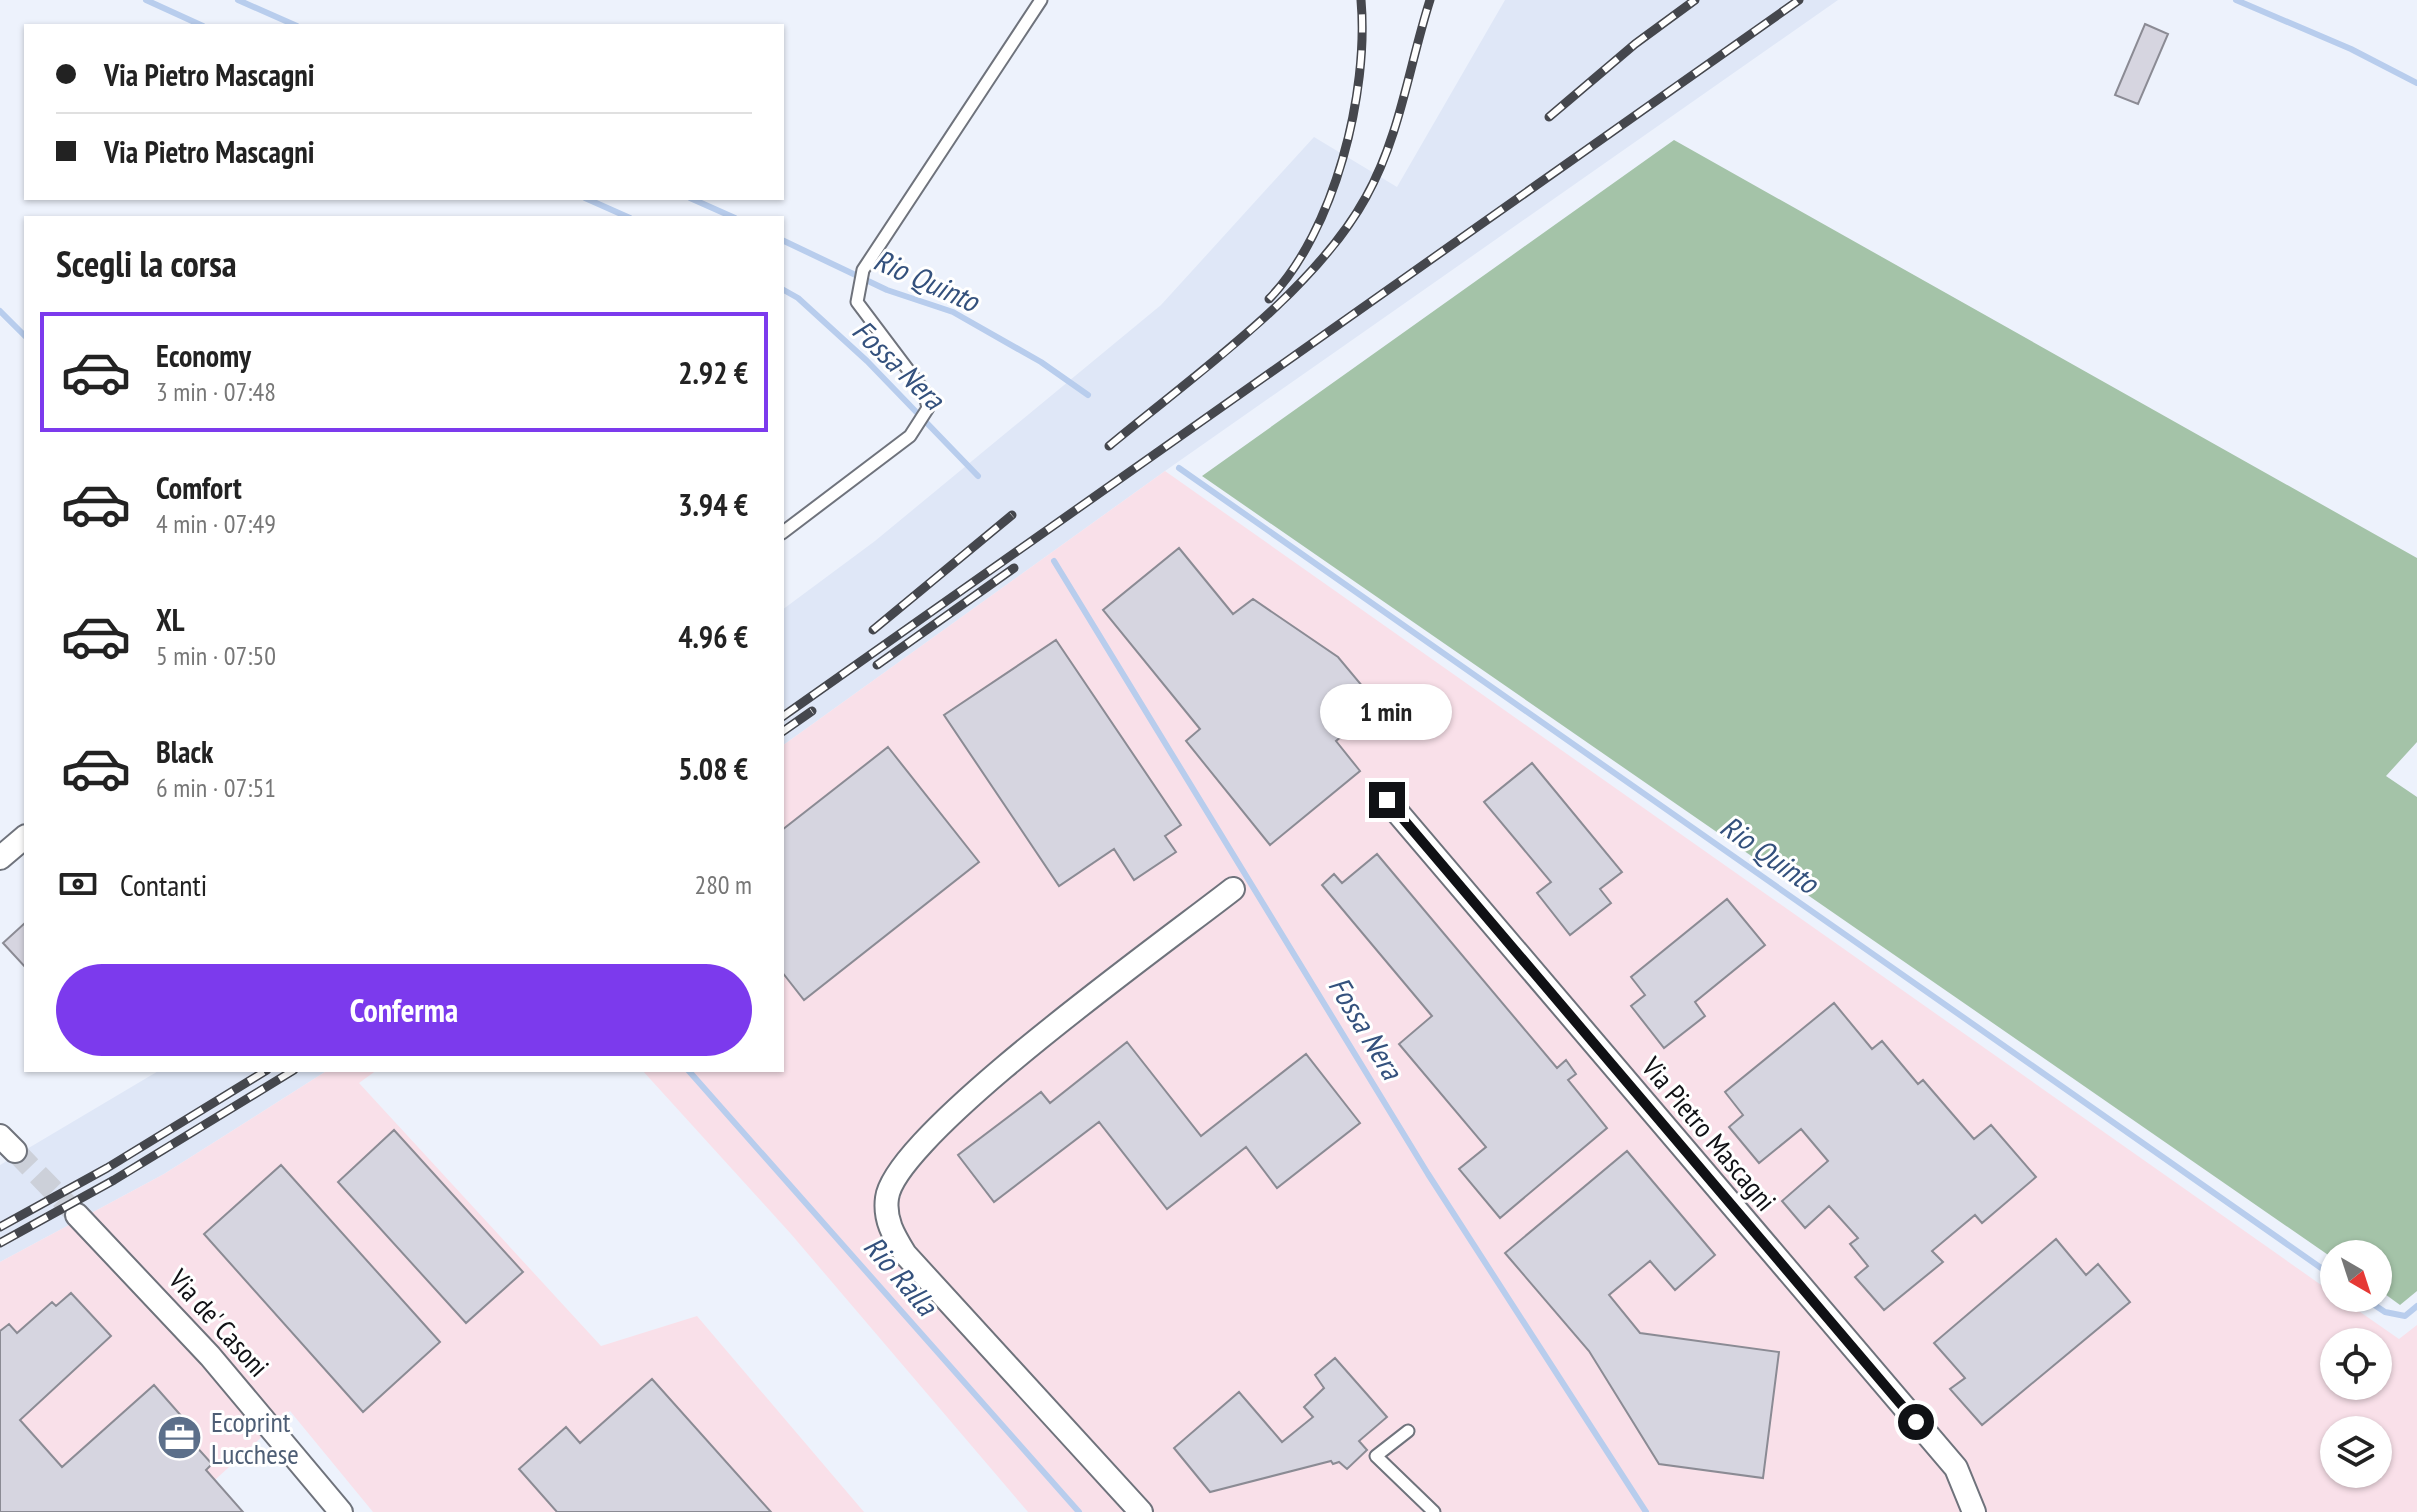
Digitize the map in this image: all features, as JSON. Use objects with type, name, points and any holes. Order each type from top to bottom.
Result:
[{"type":"street","name":"Via Pietro Mascagni","points":[[1387,800],[1956,1468],[1974,1512]]},
{"type":"street","points":[[0,858],[24,838]]},
{"type":"street","points":[[1141,1512],[905,1254],[889,1228],[887,1196],[910,1156],[972,1092],[1233,889]]},
{"type":"street","name":"Via de' Casoni","points":[[77,1215],[200,1345],[341,1512]]},
{"type":"lane","points":[[784,531],[910,436],[928,408],[924,391],[857,302],[863,270],[1041,0]]},
{"type":"lane","points":[[1408,1431],[1376,1456],[1434,1512]]},
{"type":"shaded area","points":[[1505,0],[1838,0],[1165,471],[784,745],[784,609],[875,541],[1161,305],[1314,137],[1397,187]]},
{"type":"shaded area","points":[[1165,471],[2320,1284],[2320,1312],[2360,1312],[2383,1328],[2320,1328],[2320,1400],[2392,1400],[2392,1334],[2399,1339],[2417,1325],[2417,1512],[1028,1512],[791,1234],[644,1072],[784,1072],[784,745]]},
{"type":"shaded area","points":[[157,1072],[325,1072],[164,1174],[0,1262],[0,1165]]},
{"type":"shaded area","points":[[325,1072],[374,1072],[359,1083],[601,1346],[697,1316],[864,1512],[373,1512],[290,1411],[180,1512],[0,1512],[0,1262],[164,1174]]},
{"type":"green space","points":[[1674,140],[2417,558],[2417,742],[2386,776],[2417,797],[2417,1291],[2400,1305],[2392,1299],[2392,1240],[2320,1240],[2320,1249],[1202,476]]},
{"type":"building","points":[[2145,24],[2168,34],[2138,104],[2115,95]]},
{"type":"building","points":[[1179,548],[1233,614],[1253,599],[1338,657],[1379,706],[1336,741],[1360,771],[1270,845],[1186,741],[1200,729],[1103,610]]},
{"type":"building","points":[[1056,640],[1181,825],[1165,836],[1176,852],[1134,880],[1114,849],[1059,886],[944,715]]},
{"type":"building","points":[[888,747],[979,862],[804,1000],[784,975],[784,828]]},
{"type":"building","points":[[1532,763],[1622,872],[1600,889],[1611,903],[1570,935],[1537,893],[1551,882],[1484,802]]},
{"type":"building","points":[[1377,854],[1557,1068],[1566,1060],[1576,1074],[1568,1080],[1607,1128],[1500,1218],[1459,1169],[1486,1147],[1399,1044],[1432,1016],[1322,885],[1334,874],[1342,883]]},
{"type":"building","points":[[1727,899],[1765,945],[1695,1002],[1705,1016],[1664,1048],[1631,1006],[1645,995],[1631,977]]},
{"type":"building","points":[[24,924],[24,966],[3,943]]},
{"type":"building","points":[[1834,1003],[1872,1049],[1882,1041],[1918,1084],[1923,1080],[1974,1139],[1991,1125],[2036,1177],[1982,1223],[1975,1215],[1932,1251],[1943,1262],[1884,1310],[1855,1277],[1868,1266],[1850,1244],[1858,1238],[1829,1206],[1805,1228],[1782,1201],[1828,1161],[1801,1129],[1759,1163],[1729,1127],[1743,1115],[1725,1092]]},
{"type":"building","points":[[1127,1042],[1201,1136],[1306,1054],[1360,1123],[1277,1188],[1246,1147],[1167,1209],[1099,1122],[994,1202],[958,1155],[1041,1092],[1050,1103]]},
{"type":"building","points":[[394,1130],[523,1272],[466,1323],[338,1182]]},
{"type":"building","points":[[1627,1151],[1715,1255],[1675,1290],[1650,1261],[1609,1295],[1640,1333],[1779,1352],[1763,1478],[1659,1464],[1589,1351],[1505,1253]]},
{"type":"building","points":[[281,1165],[440,1342],[363,1412],[204,1234]]},
{"type":"building","points":[[2056,1239],[2086,1275],[2098,1264],[2130,1302],[1982,1425],[1950,1389],[1965,1378],[1934,1343]]},
{"type":"building","points":[[71,1293],[111,1336],[20,1420],[62,1467],[154,1385],[191,1427],[184,1433],[212,1464],[206,1470],[243,1512],[0,1512],[0,1331],[9,1324],[17,1333],[52,1302],[56,1306]]},
{"type":"building","points":[[1335,1358],[1387,1417],[1359,1441],[1367,1450],[1347,1469],[1339,1462],[1333,1464],[1331,1461],[1210,1492],[1174,1448],[1239,1392],[1282,1442],[1313,1417],[1304,1407],[1324,1388],[1315,1375]]},
{"type":"building","points":[[652,1379],[771,1512],[557,1512],[519,1469],[566,1427],[580,1443]]},
{"type":"waterway","name":"Fossa Nera","points":[[146,0],[199,24]]},
{"type":"waterway","name":"Rio Quinto","points":[[238,0],[292,24]]},
{"type":"waterway","points":[[2236,0],[2351,49],[2417,83]]},
{"type":"waterway","name":"Fossa Nera","points":[[590,200],[626,216]]},
{"type":"waterway","name":"Rio Quinto","points":[[694,200],[730,216]]},
{"type":"waterway","name":"Rio Quinto","points":[[784,241],[887,290],[953,312],[1041,362],[1088,395]]},
{"type":"waterway","name":"Fossa Nera","points":[[784,290],[798,298],[867,361],[978,476]]},
{"type":"waterway","name":"Rio Ralla","points":[[0,311],[24,335]]},
{"type":"waterway","name":"Rio Quinto","points":[[1179,468],[2320,1267]]},
{"type":"waterway","name":"Fossa Nera","points":[[1054,561],[1428,1174],[1646,1512]]},
{"type":"waterway","name":"Rio Ralla","points":[[690,1072],[1079,1512]]},
{"type":"waterway","name":"Rio Quinto","points":[[2385,1312],[2405,1316],[2417,1306]]},
{"type":"tunnel","points":[[15,1151],[77,1215]]},
{"type":"railway","points":[[1269,299],[1312,237],[1343,158],[1359,76],[1361,0]]},
{"type":"railway","points":[[1109,446],[1250,331],[1316,266],[1343,232],[1378,174],[1403,100],[1430,0]]},
{"type":"railway","points":[[1549,117],[1635,44],[1695,0]]},
{"type":"railway","points":[[784,716],[1799,0]]},
{"type":"railway","points":[[873,630],[1012,515]]},
{"type":"railway","points":[[877,665],[1014,568]]},
{"type":"railway","points":[[784,731],[812,711]]},
{"type":"railway","points":[[0,1227],[107,1168],[264,1072]]},
{"type":"railway","points":[[0,1243],[114,1180],[291,1072]]},
{"type":"place","name":"Ecoprint Lucchese","points":[[180,1438]]},
{"type":"route","points":[[1387,800],[1916,1422]]}]
